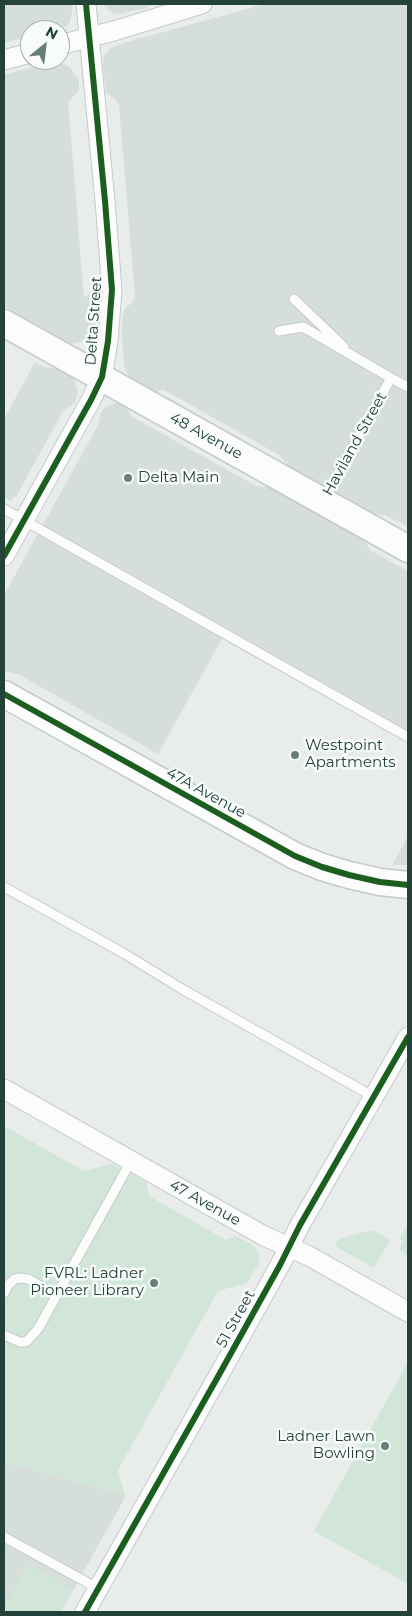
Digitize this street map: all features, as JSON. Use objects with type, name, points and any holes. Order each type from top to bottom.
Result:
[{"type":"street","name":"Delta Street","points":[[4,556],[88,406],[102,377],[108,341],[112,290],[86,4]]},
{"type":"street","points":[[70,42],[202,4]]},
{"type":"street","points":[[4,60],[20,56]]},
{"type":"street","name":"48 Avenue","points":[[4,323],[408,549]]},
{"type":"street","name":"47A Avenue","points":[[4,694],[294,856],[349,875],[380,882],[408,885]]},
{"type":"street","name":"51 Street","points":[[85,1612],[300,1225],[408,1037]]},
{"type":"street","name":"47 Avenue","points":[[4,1089],[264,1236],[309,1256],[408,1312]]},
{"type":"lane","points":[[294,299],[353,356]]},
{"type":"lane","points":[[279,331],[303,328],[391,378]]},
{"type":"lane","name":"Haviland Street","points":[[323,502],[391,378],[408,387]]},
{"type":"lane","points":[[4,509],[408,736]]},
{"type":"lane","points":[[4,887],[374,1097]]},
{"type":"lane","points":[[4,1335],[20,1342],[26,1342],[38,1329],[131,1161]]},
{"type":"lane","points":[[4,1294],[9,1284],[21,1278],[28,1279],[56,1295]]},
{"type":"lane","points":[[4,1537],[99,1589]]},
{"type":"shaded area","points":[[4,4],[72,4],[70,21],[20,20],[20,39],[4,43]]},
{"type":"shaded area","points":[[102,4],[151,4],[147,8],[119,14],[113,13]]},
{"type":"shaded area","points":[[265,4],[408,4],[408,527],[385,515],[373,514],[291,469],[279,455],[164,390],[152,392],[130,379],[124,367],[123,315],[125,308],[133,302],[135,297],[119,106],[116,100],[106,93],[103,58],[110,48],[123,43]]},
{"type":"shaded area","points":[[70,67],[79,81],[78,92],[68,102],[84,297],[95,291],[98,294],[96,325],[87,338],[81,342],[70,344],[60,342],[45,329],[4,306],[4,75],[22,70],[70,70]]},
{"type":"shaded area","points":[[35,362],[46,368],[57,367],[73,377],[78,391],[75,403],[64,410],[17,495],[10,501],[4,497],[4,419]]},
{"type":"shaded area","points":[[115,403],[124,404],[131,416],[256,486],[275,488],[363,538],[370,550],[408,571],[408,743],[222,639],[158,754],[18,674],[4,673],[4,595],[97,427],[101,412],[107,406]]},
{"type":"shaded area","points":[[408,836],[408,865],[392,865]]},
{"type":"shaded area","points":[[4,1462],[125,1495],[61,1612],[4,1612]]},
{"type":"green space","points":[[4,1126],[84,1171],[112,1164],[146,1182],[149,1196],[226,1240],[235,1236],[248,1242],[259,1253],[259,1263],[247,1283],[218,1291],[118,1470],[125,1495],[4,1462]]},
{"type":"green space","points":[[408,1223],[408,1255],[399,1250],[403,1241],[399,1239]]},
{"type":"green space","points":[[372,1230],[390,1240],[374,1268],[335,1246],[339,1239]]},
{"type":"green space","name":"Ladner Lawn Bowling","points":[[408,1362],[408,1584],[314,1531]]},
{"type":"green space","points":[[28,1564],[73,1590],[61,1612],[4,1612],[4,1607]]},
{"type":"cycle path","points":[[4,556],[91,400],[102,377],[108,341],[112,290],[86,4]]},
{"type":"cycle path","points":[[4,694],[295,856],[349,875],[380,882],[408,885]]},
{"type":"cycle path","points":[[85,1612],[220,1373],[300,1225],[408,1037]]},
{"type":"place","name":"Delta Main","points":[[128,478]]},
{"type":"place","name":"Westpoint Apartments","points":[[295,755]]},
{"type":"place","name":"FVRL: Ladner Pioneer Library","points":[[154,1283]]},
{"type":"place","name":"Ladner Lawn Bowling","points":[[385,1446]]}]
